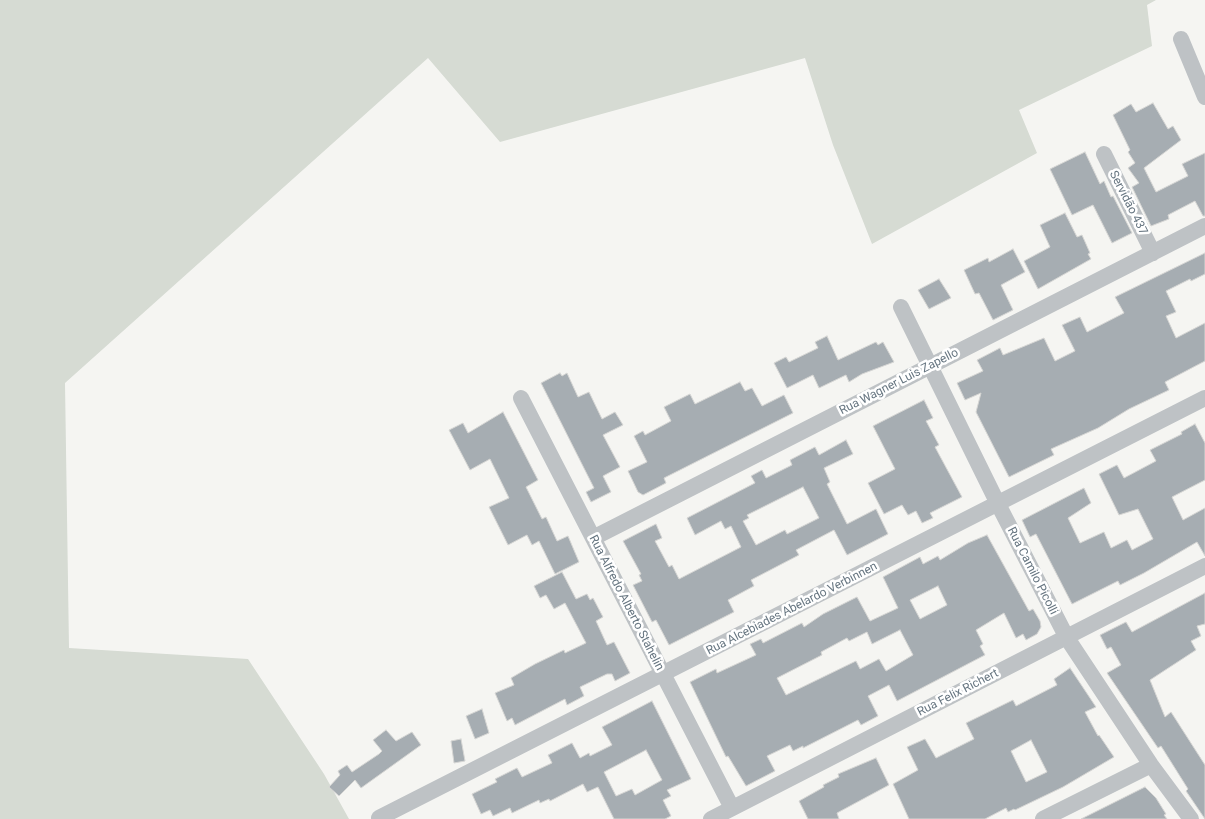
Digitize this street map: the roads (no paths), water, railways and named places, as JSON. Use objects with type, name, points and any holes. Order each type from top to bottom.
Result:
[{"type":"street","points":[[1182,39],[1205,96]]},
{"type":"street","name":"Servidão 437","points":[[1104,154],[1153,253]]},
{"type":"street","name":"Rua Wagner Luis Zapello","points":[[593,538],[1205,226]]},
{"type":"street","name":"Rua Camilo Picolli","points":[[900,307],[1067,638],[1150,764],[1191,819]]},
{"type":"street","name":"Rua Alfredo Alberto Stahelin","points":[[521,398],[732,808]]},
{"type":"street","name":"Rua Alcebiades Abelardo Verbinnen","points":[[379,818],[1205,398]]},
{"type":"street","name":"Rua Felix Richert","points":[[711,819],[1205,566]]},
{"type":"street","points":[[1043,819],[1150,764]]}]
